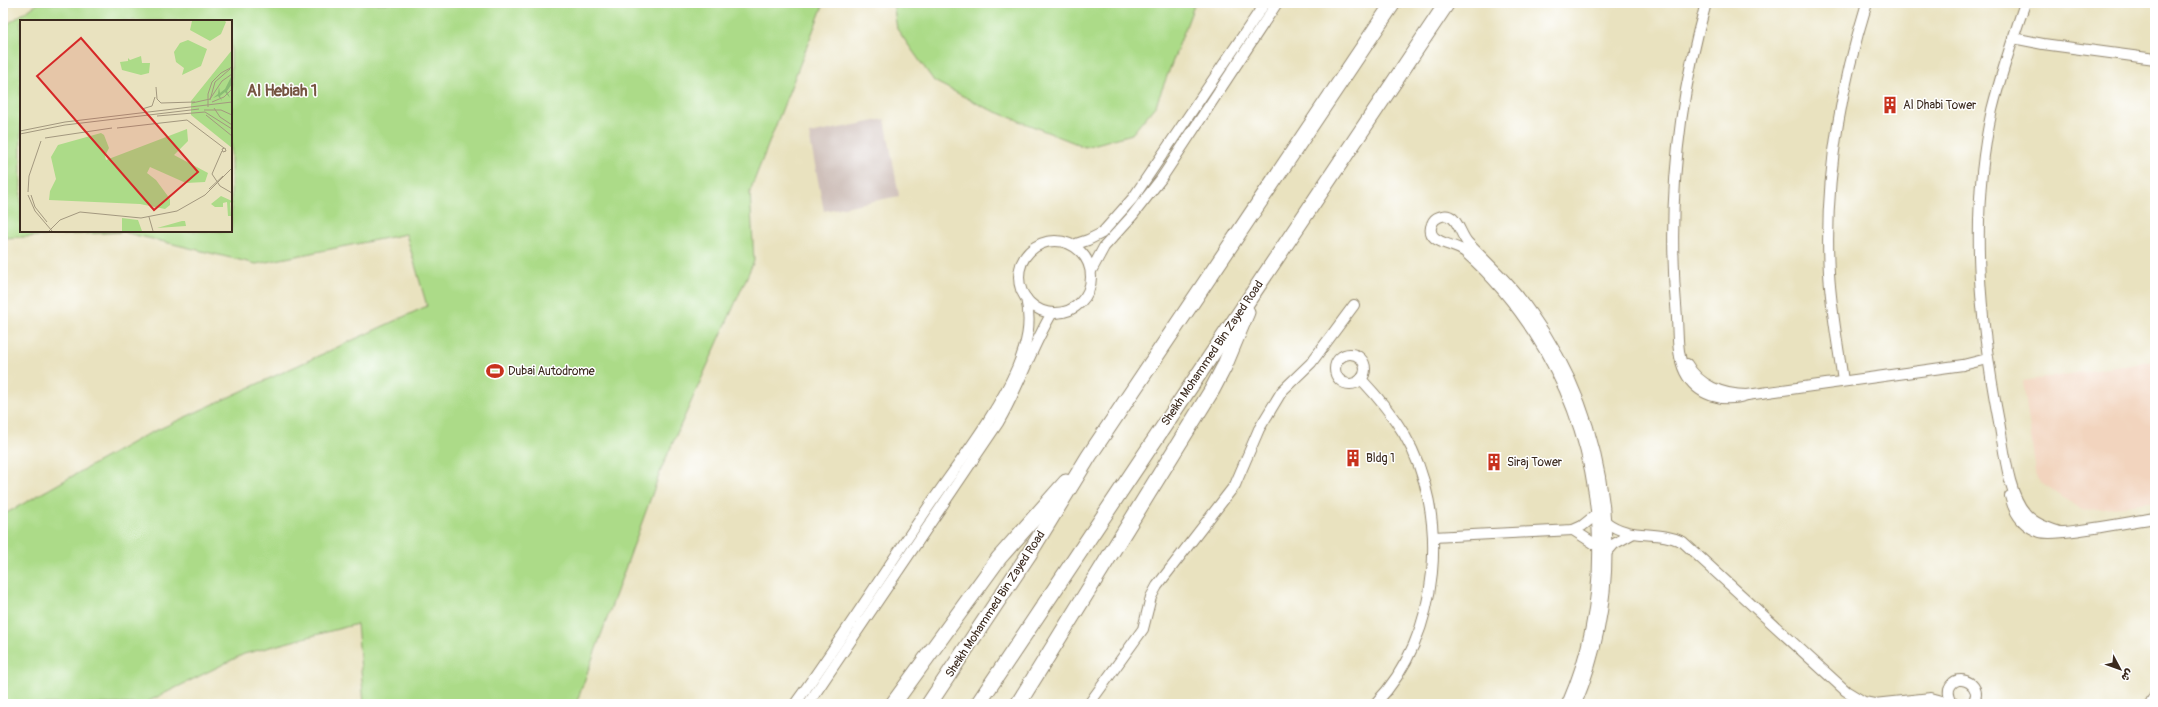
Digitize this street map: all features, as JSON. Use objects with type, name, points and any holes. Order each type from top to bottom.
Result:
[{"type":"highway","name":"Sheikh Mohammed Bin Zayed Road","points":[[929,704],[1028,554],[1089,456],[1393,3]]},
{"type":"highway","name":"Sheikh Mohammed Bin Zayed Road","points":[[978,704],[1447,3]]},
{"type":"highway","points":[[1018,704],[1218,380],[1260,282]]},
{"type":"highway","points":[[893,704],[1009,545],[1089,456]]},
{"type":"street","points":[[1073,245],[1102,233],[1133,198],[1265,3]]},
{"type":"street","points":[[1026,298],[1035,307],[1052,313],[1063,312],[1082,301],[1089,287],[1091,271],[1104,247],[1132,216],[1161,178],[1277,3]]},
{"type":"street","points":[[1706,3],[1698,30],[1684,110],[1672,207],[1675,296],[1679,348],[1689,368],[1705,384],[1725,393],[1747,395],[1987,362]]},
{"type":"street","points":[[1843,381],[1829,272],[1830,201],[1838,118],[1853,53],[1867,3]]},
{"type":"street","points":[[2025,3],[2014,34],[1992,110],[1980,195],[1978,272],[1987,362],[2011,480],[2018,504],[2026,514],[2036,522],[2060,532],[2155,518]]},
{"type":"street","points":[[2014,34],[2048,45],[2155,59]]},
{"type":"street","points":[[1567,704],[1582,664],[1589,637],[1597,584],[1597,514],[1585,446],[1572,407],[1555,368],[1521,312],[1491,277],[1459,247],[1437,241],[1433,237],[1430,231],[1432,224],[1441,216],[1448,215],[1453,218],[1466,241],[1507,281],[1532,313],[1557,354],[1570,380],[1591,435],[1599,471],[1606,522],[1607,552],[1600,621],[1593,655],[1576,704]]},
{"type":"street","points":[[795,704],[964,455],[1010,382],[1022,355],[1029,327],[1030,319],[1026,298],[1019,284],[1019,273],[1022,262],[1027,253],[1035,246],[1049,241],[1064,241],[1073,245],[1081,252],[1088,261],[1091,271]]},
{"type":"street","points":[[1089,704],[1143,629],[1151,597],[1157,586],[1235,485],[1259,429],[1276,400],[1288,384],[1311,363],[1354,305]]},
{"type":"street","points":[[808,704],[998,422],[1012,399],[1034,344],[1052,313]]},
{"type":"street","points":[[1361,379],[1385,405],[1404,435],[1420,470],[1429,502],[1433,537],[1432,580],[1422,623],[1405,662],[1376,704]]},
{"type":"street","points":[[1433,537],[1573,530],[1582,526],[1597,514]]},
{"type":"street","points":[[1606,522],[1618,530],[1632,534],[1671,537],[1683,542],[1846,691],[1864,702],[1874,704],[1931,698],[1953,704]]},
{"type":"street","points":[[1573,530],[1598,546]]},
{"type":"street","points":[[1607,552],[1614,544],[1632,534]]},
{"type":"street","points":[[1931,698],[1959,680],[1971,683],[1976,690],[1974,702]]},
{"type":"street","points":[[1952,685],[1949,693],[1953,704]]},
{"type":"street","points":[[2150,704],[2155,695]]},
{"type":"shaded area","points":[[885,119],[899,196],[824,211],[809,134]]},
{"type":"shaded area","points":[[2155,361],[2155,501],[2082,511],[2037,479],[2023,381]]},
{"type":"green space","name":"Dubai Autodrome","points":[[39,3],[824,3],[750,191],[754,261],[662,467],[576,704],[364,704],[357,624],[244,654],[143,704],[3,704],[3,515],[142,437],[427,306],[406,234],[256,264],[123,232],[3,238],[3,27]]},
{"type":"green space","points":[[893,3],[1195,3],[1156,105],[1132,134],[1085,147],[984,107],[934,81],[897,29]]},
{"type":"place","name":"Al Dhabi Tower","points":[[1890,105]]},
{"type":"place","name":"Dubai Autodrome","points":[[495,371]]},
{"type":"place","name":"Bldg 1","points":[[1353,458]]},
{"type":"place","name":"Siraj Tower","points":[[1494,462]]},
{"type":"district","name":"Al Hebiah 1","points":[[282,90]]}]
